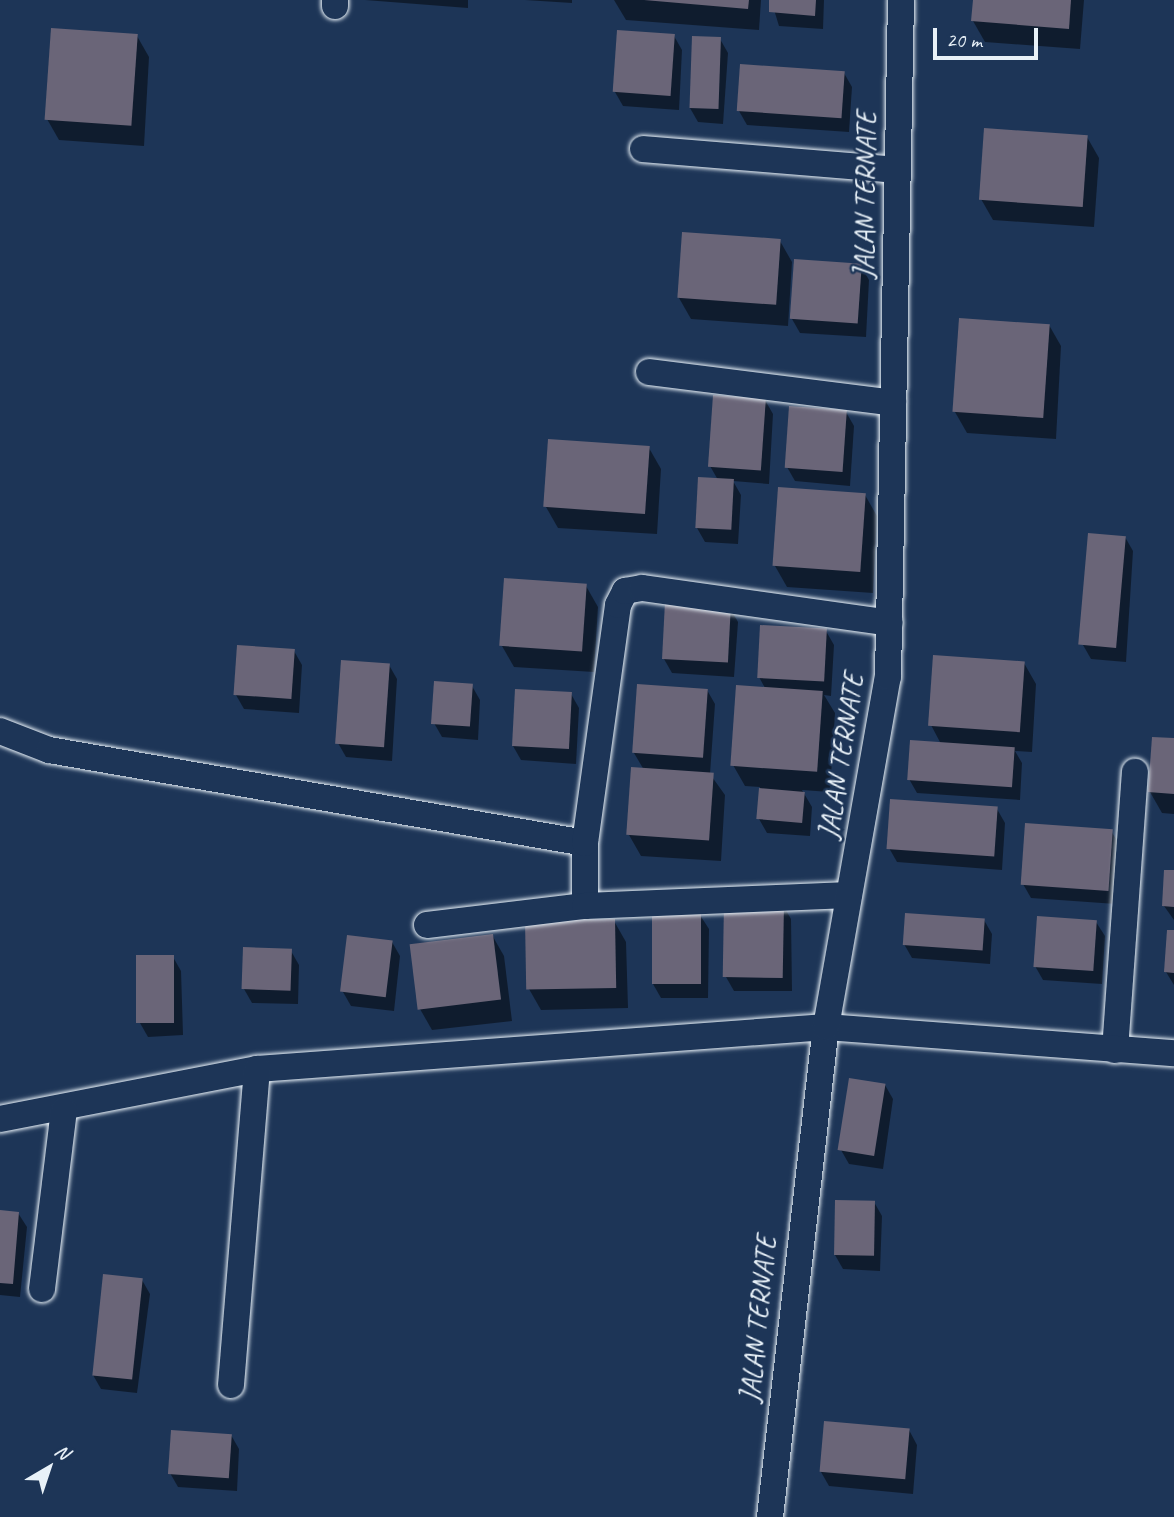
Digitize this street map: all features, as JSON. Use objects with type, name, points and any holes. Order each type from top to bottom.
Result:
[{"type":"street","name":"JALAN TERNATE","points":[[771,1517],[826,1027],[878,745],[890,623],[901,0]]},
{"type":"street","points":[[643,149],[897,170]]},
{"type":"street","points":[[649,372],[893,403]]},
{"type":"street","points":[[585,906],[585,843],[618,605],[625,591],[642,588],[890,623]]},
{"type":"street","points":[[0,731],[49,750],[585,843]]},
{"type":"street","points":[[1115,1050],[1135,772]]},
{"type":"street","points":[[427,925],[585,906],[849,895]]},
{"type":"street","points":[[0,1119],[64,1110],[257,1069],[826,1027],[1174,1053]]},
{"type":"street","points":[[231,1385],[257,1069]]},
{"type":"street","points":[[42,1289],[64,1110]]},
{"type":"building","points":[[644,0],[749,0],[748,9]]},
{"type":"building","points":[[769,0],[816,0],[815,16],[769,12]]},
{"type":"building","points":[[973,0],[1071,0],[1069,29],[971,21]]},
{"type":"building","points":[[51,28],[138,34],[131,126],[45,120]]},
{"type":"building","points":[[617,30],[675,34],[671,96],[613,92]]},
{"type":"building","points":[[692,36],[721,37],[718,109],[689,108]]},
{"type":"building","points":[[740,64],[845,71],[841,118],[737,111]]},
{"type":"building","points":[[984,128],[1088,135],[1083,207],[979,200]]},
{"type":"building","points":[[682,232],[781,239],[776,305],[677,298]]},
{"type":"building","points":[[794,259],[862,264],[858,324],[790,319]]},
{"type":"building","points":[[959,318],[1050,324],[1043,418],[952,412]]},
{"type":"building","points":[[713,395],[766,399],[761,471],[708,467]]},
{"type":"building","points":[[789,406],[847,410],[843,472],[785,468]]},
{"type":"building","points":[[548,439],[650,446],[645,514],[543,507]]},
{"type":"building","points":[[698,477],[734,479],[731,530],[695,528]]},
{"type":"building","points":[[778,487],[866,493],[860,572],[772,566]]},
{"type":"building","points":[[1088,533],[1126,536],[1116,648],[1078,645]]},
{"type":"building","points":[[504,578],[587,584],[582,652],[499,646]]},
{"type":"building","points":[[665,602],[731,605],[728,662],[662,659]]},
{"type":"building","points":[[760,625],[827,629],[824,681],[757,678]]},
{"type":"building","points":[[237,645],[295,649],[291,699],[234,695]]},
{"type":"building","points":[[933,655],[1025,661],[1020,732],[928,726]]},
{"type":"building","points":[[341,660],[390,663],[384,747],[335,744]]},
{"type":"building","points":[[434,681],[473,684],[470,727],[431,724]]},
{"type":"building","points":[[637,684],[708,689],[703,758],[632,753]]},
{"type":"building","points":[[736,685],[823,691],[817,772],[730,766]]},
{"type":"building","points":[[515,689],[572,692],[569,749],[512,746]]},
{"type":"building","points":[[1152,737],[1174,738],[1174,794],[1148,792]]},
{"type":"building","points":[[910,740],[1015,747],[1012,787],[907,780]]},
{"type":"building","points":[[631,767],[714,773],[709,841],[626,835]]},
{"type":"building","points":[[759,788],[805,792],[802,823],[756,819]]},
{"type":"building","points":[[890,799],[998,807],[994,856],[887,849]]},
{"type":"building","points":[[1025,823],[1113,829],[1108,891],[1021,885]]},
{"type":"building","points":[[1164,870],[1174,870],[1174,907],[1162,906]]},
{"type":"building","points":[[724,903],[784,904],[783,978],[723,977]]},
{"type":"building","points":[[652,913],[701,913],[701,984],[652,984]]},
{"type":"building","points":[[905,913],[985,919],[983,951],[903,945]]},
{"type":"building","points":[[1037,916],[1097,920],[1093,971],[1033,967]]},
{"type":"building","points":[[615,919],[616,988],[526,990],[525,921]]},
{"type":"building","points":[[1167,930],[1174,930],[1174,973],[1164,972]]},
{"type":"building","points":[[493,934],[501,1000],[418,1010],[410,944]]},
{"type":"building","points":[[347,935],[393,941],[386,997],[340,992]]},
{"type":"building","points":[[243,947],[292,949],[291,991],[242,989]]},
{"type":"building","points":[[136,955],[174,955],[174,1023],[136,1023]]},
{"type":"building","points":[[849,1078],[886,1084],[874,1156],[838,1150]]},
{"type":"building","points":[[835,1200],[875,1201],[874,1256],[834,1255]]},
{"type":"building","points":[[0,1210],[19,1212],[13,1284],[0,1283]]},
{"type":"building","points":[[103,1274],[143,1278],[132,1380],[92,1375]]},
{"type":"building","points":[[824,1421],[910,1428],[905,1479],[820,1472]]},
{"type":"building","points":[[171,1430],[232,1434],[229,1478],[168,1474]]}]
